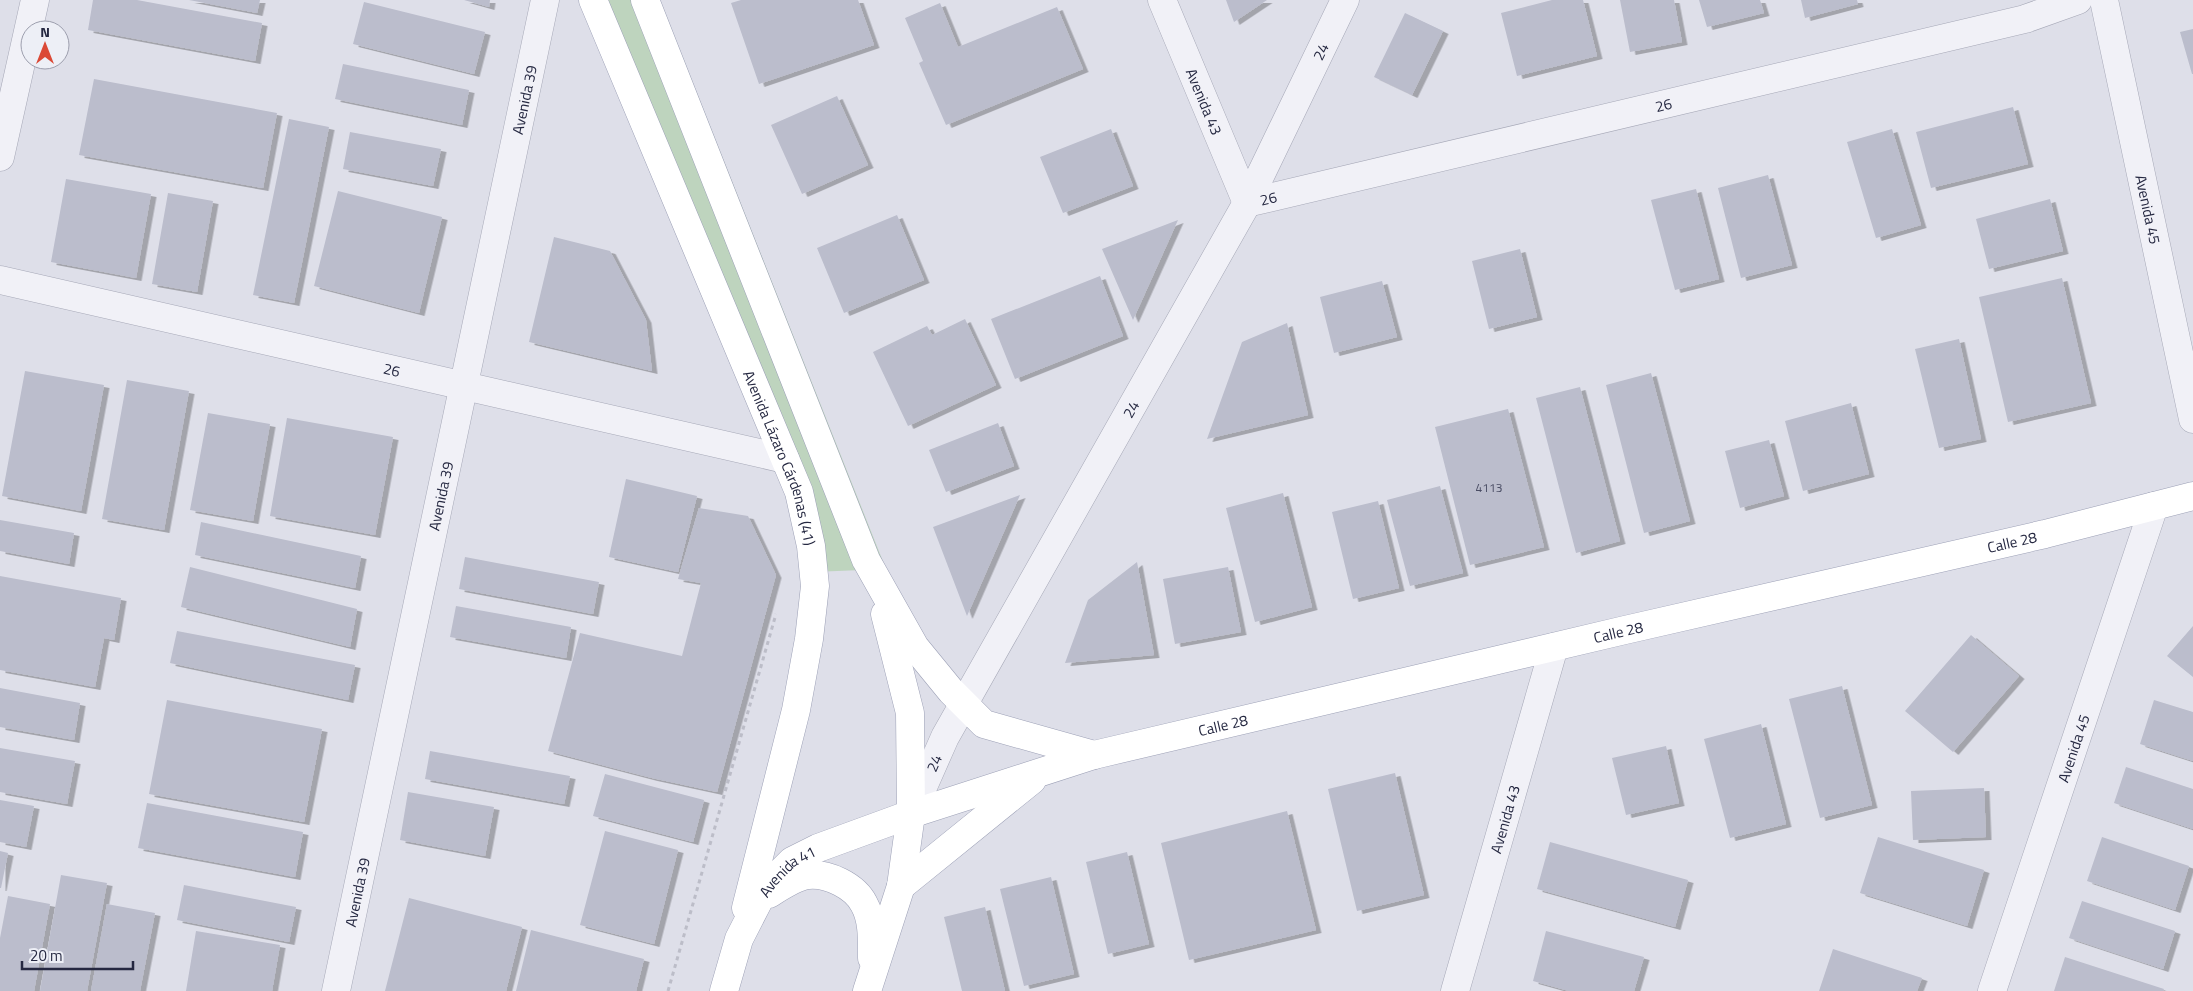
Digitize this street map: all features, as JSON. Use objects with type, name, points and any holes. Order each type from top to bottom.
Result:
[{"type":"main road","name":"Avenida Lázaro Cárdenas (41)","points":[[594,0],[799,492],[811,546],[815,586],[809,639],[796,710],[739,939]]},
{"type":"main road","points":[[646,0],[866,560],[916,647],[926,663],[984,724],[1094,755]]},
{"type":"main road","name":"Calle 28","points":[[911,814],[1094,755],[2035,536],[2193,496]]},
{"type":"main road","points":[[870,981],[901,886],[911,814],[910,713],[874,574]]},
{"type":"main road","name":"Calle 28","points":[[901,886],[1043,771]]},
{"type":"main road","name":"Avenida 41","points":[[724,991],[739,939],[759,900],[773,880],[792,861],[818,848],[911,814]]},
{"type":"main road","points":[[759,900],[782,886],[808,875],[837,880],[853,889],[864,904],[872,927],[870,981]]},
{"type":"street","points":[[0,157],[35,0]]},
{"type":"street","name":"Avenida 39","points":[[336,991],[545,0]]},
{"type":"street","name":"Avenida 43","points":[[1162,0],[1247,203]]},
{"type":"street","name":"24","points":[[911,814],[945,737],[1247,203],[1345,0]]},
{"type":"street","name":"26","points":[[1247,203],[2025,19],[2078,0]]},
{"type":"street","name":"Avenida 45","points":[[2104,0],[2193,419]]},
{"type":"street","name":"26","points":[[0,280],[785,459]]},
{"type":"street","name":"Avenida 45","points":[[1992,991],[2154,506]]},
{"type":"street","name":"Avenida 43","points":[[1455,991],[1554,647]]},
{"type":"path","points":[[668,991],[777,611]]},
{"type":"green space","points":[[600,0],[660,0],[886,569],[813,572],[811,546]]},
{"type":"building","points":[[93,0],[137,0],[262,23],[255,61],[88,30]]},
{"type":"building","points":[[189,0],[260,0],[257,13]]},
{"type":"building","points":[[464,0],[490,0],[489,7]]},
{"type":"building","points":[[741,0],[858,0],[874,45],[759,84],[731,3]]},
{"type":"building","points":[[1226,0],[1267,0],[1234,22]]},
{"type":"building","points":[[1552,0],[1583,0],[1597,56],[1517,76],[1501,13]]},
{"type":"building","points":[[1620,0],[1674,0],[1682,42],[1630,52]]},
{"type":"building","points":[[1699,0],[1760,0],[1764,13],[1707,27]]},
{"type":"building","points":[[1801,0],[1857,0],[1858,4],[1805,18]]},
{"type":"building","points":[[364,2],[485,32],[474,74],[353,44]]},
{"type":"building","points":[[940,3],[958,47],[1057,7],[1083,69],[946,125],[919,63],[923,61],[905,18]]},
{"type":"building","points":[[1405,13],[1443,31],[1412,95],[1374,77]]},
{"type":"building","points":[[2193,29],[2193,74],[2192,74],[2180,32]]},
{"type":"building","points":[[343,64],[469,90],[462,125],[335,99]]},
{"type":"building","points":[[94,79],[277,113],[263,188],[79,155]]},
{"type":"building","points":[[837,96],[868,165],[802,194],[771,125]]},
{"type":"building","points":[[2013,107],[2028,164],[1931,188],[1916,132]]},
{"type":"building","points":[[289,119],[329,127],[294,303],[253,295]]},
{"type":"building","points":[[1111,129],[1133,186],[1063,213],[1040,157]]},
{"type":"building","points":[[1892,129],[1921,225],[1876,238],[1847,142]]},
{"type":"building","points":[[350,132],[441,149],[433,186],[343,169]]},
{"type":"building","points":[[1768,175],[1792,265],[1741,278],[1718,188]]},
{"type":"building","points":[[66,179],[151,194],[136,278],[51,262]]},
{"type":"building","points":[[1696,189],[1719,279],[1675,290],[1651,200]]},
{"type":"building","points":[[338,191],[442,217],[419,313],[314,286]]},
{"type":"building","points":[[168,193],[213,201],[197,292],[152,284]]},
{"type":"building","points":[[2050,199],[2063,251],[1989,269],[1976,219]]},
{"type":"building","points":[[897,215],[924,280],[844,313],[817,248]]},
{"type":"building","points":[[1178,220],[1133,320],[1102,249]]},
{"type":"building","points":[[554,237],[610,251],[646,320],[652,371],[529,342]]},
{"type":"building","points":[[1520,249],[1537,317],[1489,329],[1472,261]]},
{"type":"building","points":[[1100,276],[1123,336],[1015,379],[991,319]]},
{"type":"building","points":[[2062,278],[2091,403],[2008,422],[1979,297]]},
{"type":"building","points":[[1382,281],[1397,337],[1334,353],[1320,297]]},
{"type":"building","points":[[965,319],[996,385],[908,426],[873,352],[927,326],[932,335]]},
{"type":"building","points":[[1287,323],[1308,415],[1207,439],[1242,342]]},
{"type":"building","points":[[1959,339],[1981,439],[1939,448],[1915,349]]},
{"type":"building","points":[[25,371],[104,385],[81,511],[2,496]]},
{"type":"building","points":[[1651,373],[1690,521],[1644,533],[1606,385]]},
{"type":"building","points":[[127,380],[189,391],[164,530],[102,519]]},
{"type":"building","points":[[1580,387],[1620,541],[1576,553],[1536,398]]},
{"type":"building","points":[[1851,403],[1869,474],[1803,491],[1785,421]]},
{"type":"building","points":[[1508,409],[1544,547],[1470,565],[1435,427]]},
{"type":"building","points":[[208,413],[270,424],[253,521],[190,510]]},
{"type":"building","points":[[287,418],[393,437],[375,535],[270,516]]},
{"type":"building","points":[[998,423],[1014,466],[946,492],[929,450]]},
{"type":"building","points":[[1769,440],[1784,496],[1740,508],[1725,451]]},
{"type":"building","points":[[626,479],[697,496],[678,572],[609,557]]},
{"type":"building","points":[[1440,486],[1463,573],[1410,586],[1387,500]]},
{"type":"building","points":[[1283,493],[1312,607],[1255,622],[1226,508]]},
{"type":"building","points":[[1020,495],[967,616],[933,527]]},
{"type":"building","points":[[1378,501],[1399,588],[1353,599],[1332,512]]},
{"type":"building","points":[[699,508],[748,516],[776,575],[717,792],[652,778],[548,751],[580,633],[682,656],[701,583],[678,579]]},
{"type":"building","points":[[0,520],[74,533],[69,564],[0,551]]},
{"type":"building","points":[[201,522],[361,556],[355,588],[195,555]]},
{"type":"building","points":[[465,557],[599,582],[593,614],[459,589]]},
{"type":"building","points":[[1137,562],[1154,655],[1065,663],[1088,600]]},
{"type":"building","points":[[190,567],[357,609],[350,647],[181,607]]},
{"type":"building","points":[[1228,567],[1241,632],[1175,644],[1163,579]]},
{"type":"building","points":[[0,576],[121,598],[114,640],[104,638],[95,687],[0,670]]},
{"type":"building","points":[[456,606],[571,627],[566,658],[450,637]]},
{"type":"building","points":[[2193,626],[2193,677],[2167,656]]},
{"type":"building","points":[[177,631],[355,665],[348,700],[170,663]]},
{"type":"building","points":[[1971,635],[2019,676],[1953,752],[1905,711]]},
{"type":"building","points":[[1842,686],[1872,805],[1820,818],[1789,699]]},
{"type":"building","points":[[0,688],[80,703],[74,740],[0,727]]},
{"type":"building","points":[[167,700],[322,729],[304,822],[149,794]]},
{"type":"building","points":[[2154,700],[2193,712],[2193,761],[2140,744]]},
{"type":"building","points":[[1761,724],[1786,824],[1730,838],[1704,739]]},
{"type":"building","points":[[1666,746],[1679,803],[1626,815],[1612,758]]},
{"type":"building","points":[[0,748],[75,761],[67,804],[0,792]]},
{"type":"building","points":[[430,751],[570,776],[564,804],[425,779]]},
{"type":"building","points":[[2126,767],[2193,789],[2193,829],[2114,803]]},
{"type":"building","points":[[1395,773],[1424,895],[1357,911],[1328,789]]},
{"type":"building","points":[[605,774],[704,800],[693,842],[593,816]]},
{"type":"building","points":[[1984,788],[1986,837],[1913,840],[1911,791]]},
{"type":"building","points":[[408,792],[494,807],[485,856],[400,840]]},
{"type":"building","points":[[0,800],[34,806],[26,847],[0,842]]},
{"type":"building","points":[[147,803],[303,832],[295,877],[138,848]]},
{"type":"building","points":[[1287,811],[1316,930],[1189,960],[1161,843]]},
{"type":"building","points":[[605,831],[678,850],[654,944],[580,925]]},
{"type":"building","points":[[1878,837],[1984,870],[1967,926],[1860,893]]},
{"type":"building","points":[[2102,837],[2189,866],[2175,910],[2087,881]]},
{"type":"building","points":[[1550,842],[1688,880],[1675,927],[1537,889]]},
{"type":"building","points":[[0,851],[8,853],[1,888],[0,888]]},
{"type":"building","points":[[1127,852],[1149,944],[1108,954],[1086,862]]},
{"type":"building","points":[[61,875],[107,883],[87,991],[40,991]]},
{"type":"building","points":[[1051,877],[1074,974],[1024,986],[1000,889]]},
{"type":"building","points":[[184,885],[296,907],[289,942],[177,920]]},
{"type":"building","points":[[8,896],[50,904],[34,991],[0,991],[0,938]]},
{"type":"building","points":[[409,898],[522,927],[506,991],[385,991]]},
{"type":"building","points":[[2082,901],[2175,931],[2163,969],[2069,938]]},
{"type":"building","points":[[107,904],[155,913],[140,991],[91,991]]},
{"type":"building","points":[[985,907],[1005,991],[962,991],[944,917]]},
{"type":"building","points":[[531,930],[644,959],[636,991],[516,991]]},
{"type":"building","points":[[196,931],[280,945],[272,991],[186,991]]},
{"type":"building","points":[[1546,931],[1644,957],[1634,991],[1569,991],[1533,981]]},
{"type":"building","points":[[1833,949],[1922,978],[1917,991],[1819,991]]},
{"type":"building","points":[[2065,957],[2164,989],[2163,991],[2054,991]]}]
